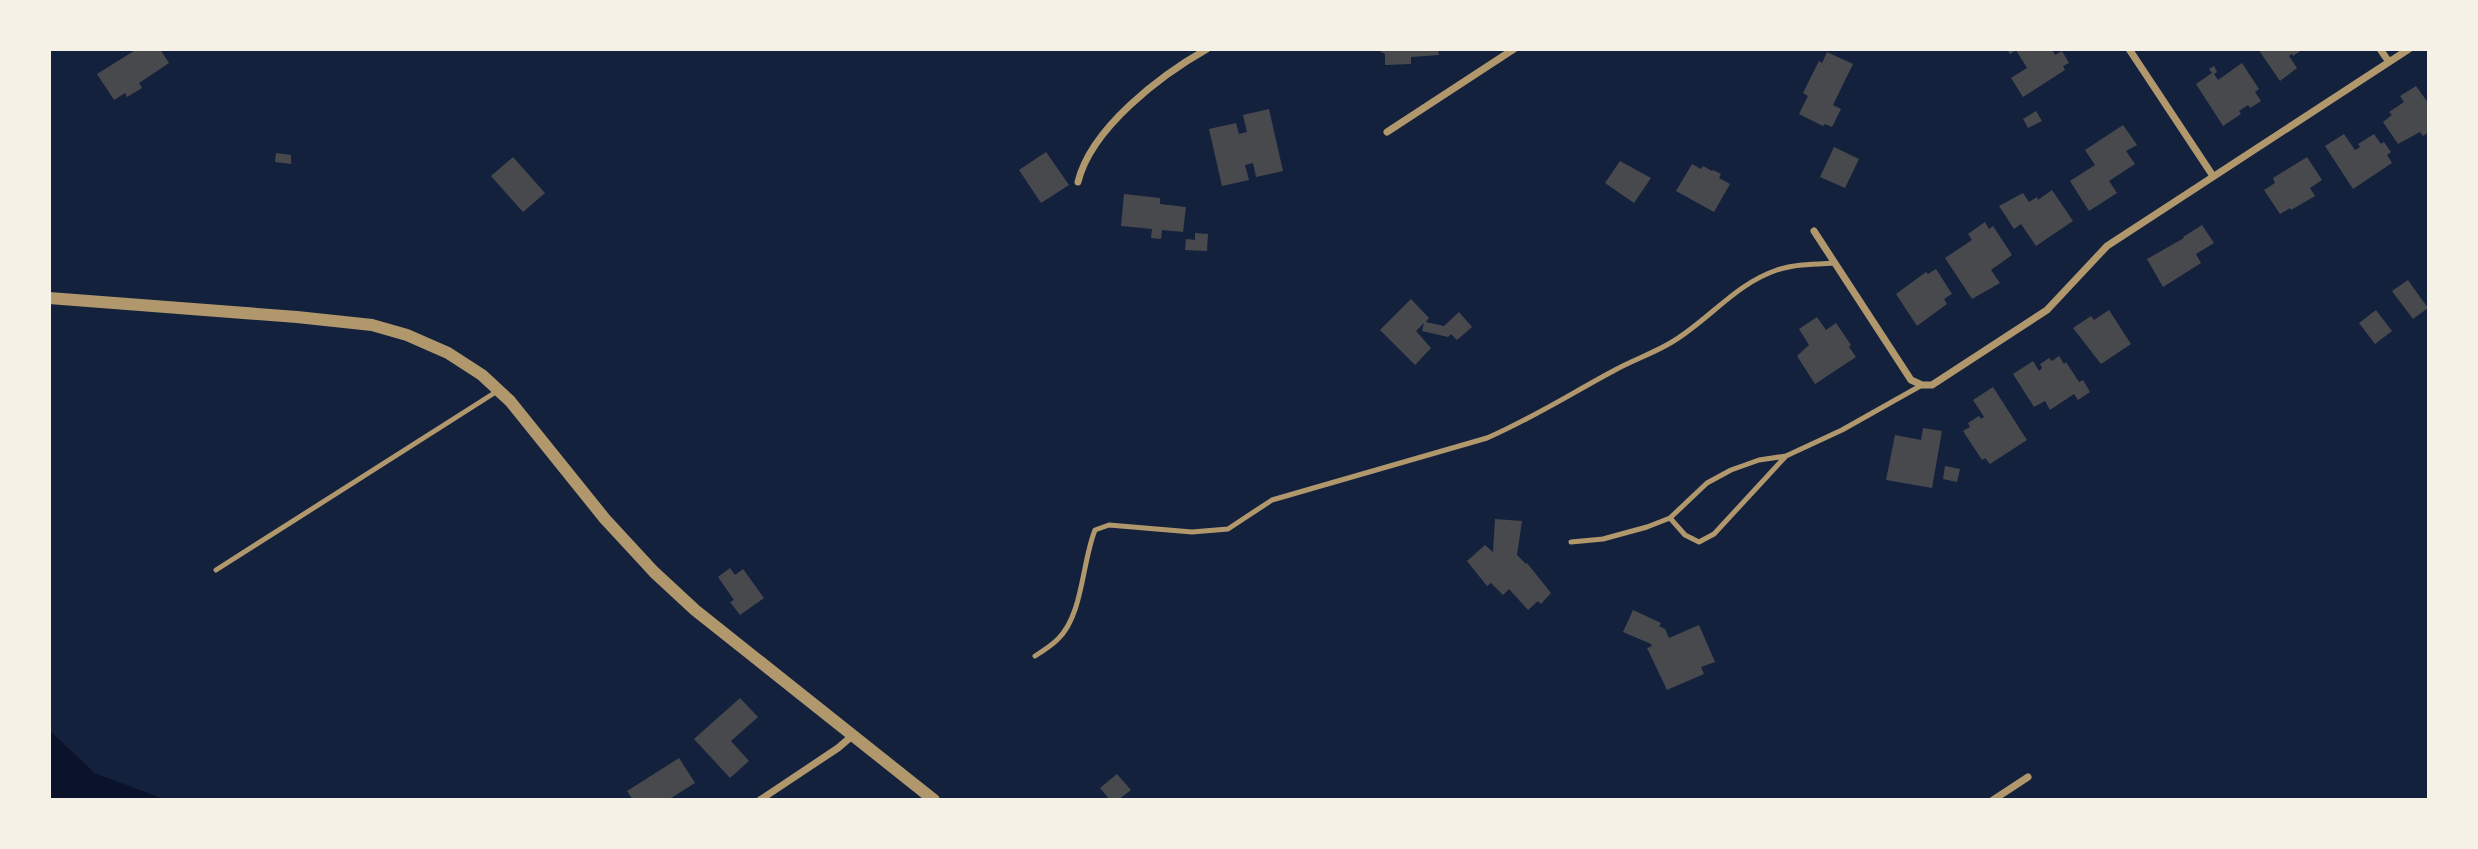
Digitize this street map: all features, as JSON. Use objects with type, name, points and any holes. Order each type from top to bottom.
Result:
[{"type":"street","points":[[1078,182],[1088,155],[1099,137],[1140,97],[1207,49]]},
{"type":"street","points":[[1387,132],[1514,49]]},
{"type":"street","points":[[2129,49],[2213,176]]},
{"type":"street","points":[[2381,49],[2389,62]]},
{"type":"street","points":[[1814,231],[1912,380],[1922,385],[1937,382],[2047,310],[2107,246],[2409,49]]},
{"type":"street","points":[[49,298],[372,325],[407,335],[448,353],[499,390],[605,519],[654,572],[695,610],[934,800]]},
{"type":"street","points":[[760,800],[852,736]]},
{"type":"street","points":[[1993,800],[2028,777]]},
{"type":"lane","points":[[1035,656],[1059,638],[1072,620],[1095,530],[1109,525],[1192,532],[1228,529],[1272,500],[1487,438],[1518,425],[1690,331],[1740,289],[1760,276],[1796,265],[1835,263]]},
{"type":"lane","points":[[1572,542],[1603,539],[1670,518],[1707,483],[1731,470],[1759,460],[1786,456],[1842,430],[1922,385]]},
{"type":"lane","points":[[216,570],[499,390]]},
{"type":"lane","points":[[1670,518],[1685,535],[1699,542],[1714,534],[1786,456]]},
{"type":"water","points":[[49,730],[95,773],[166,800],[49,800]]},
{"type":"building","points":[[137,49],[160,49],[169,63],[139,83],[142,88],[127,97],[125,93],[114,100],[97,74]]},
{"type":"building","points":[[1376,49],[1438,49],[1439,55],[1411,57],[1411,64],[1385,65],[1385,54]]},
{"type":"building","points":[[2007,49],[2052,49],[2055,55],[2062,51],[2069,63],[2063,66],[2065,70],[2023,97],[2011,78],[2027,68],[2016,50],[2010,54]]},
{"type":"building","points":[[2258,49],[2303,49],[2289,56],[2297,68],[2280,81]]},
{"type":"building","points":[[1827,52],[1853,64],[1833,105],[1841,109],[1832,127],[1825,124],[1823,126],[1799,114],[1808,96],[1803,93],[1819,61],[1822,63]]},
{"type":"building","points":[[2242,63],[2259,89],[2255,92],[2261,101],[2250,108],[2248,105],[2239,111],[2241,114],[2223,126],[2196,84],[2212,73],[2209,69],[2214,66],[2217,72],[2214,74],[2218,80]]},
{"type":"building","points":[[2416,86],[2429,104],[2429,132],[2423,136],[2420,132],[2398,144],[2383,122],[2392,115],[2389,112],[2404,102],[2400,96]]},
{"type":"building","points":[[1269,109],[1283,171],[1256,177],[1253,163],[1245,165],[1249,180],[1222,186],[1209,129],[1236,123],[1239,134],[1247,132],[1243,115]]},
{"type":"building","points":[[2036,111],[2042,121],[2028,128],[2023,119]]},
{"type":"building","points":[[2123,125],[2137,145],[2126,151],[2135,164],[2109,181],[2117,193],[2089,211],[2070,181],[2095,165],[2085,150]]},
{"type":"building","points":[[2344,134],[2355,150],[2360,147],[2358,144],[2374,134],[2391,152],[2387,155],[2392,163],[2353,189],[2325,146]]},
{"type":"building","points":[[1834,147],[1859,159],[1845,188],[1820,177]]},
{"type":"building","points":[[1046,152],[1069,185],[1041,203],[1019,170]]},
{"type":"building","points":[[276,153],[291,155],[291,164],[275,162]]},
{"type":"building","points":[[513,157],[545,193],[523,212],[491,176]]},
{"type":"building","points":[[2307,157],[2322,180],[2310,188],[2315,196],[2280,214],[2264,190],[2275,183],[2273,178]]},
{"type":"building","points":[[1620,161],[1651,178],[1634,203],[1605,183]]},
{"type":"building","points":[[1692,164],[1721,174],[1719,178],[1730,184],[1714,212],[1676,191]]},
{"type":"building","points":[[2052,190],[2073,221],[2036,246],[2021,224],[2014,229],[1999,206],[2023,193],[2029,202],[2037,197],[2038,200]]},
{"type":"building","points":[[1124,194],[1160,198],[1160,204],[1186,207],[1183,232],[1162,230],[1161,239],[1151,238],[1152,229],[1121,226]]},
{"type":"building","points":[[1985,222],[1989,229],[1993,226],[2012,255],[1991,270],[2000,283],[1972,299],[1945,258],[1972,240],[1968,234]]},
{"type":"building","points":[[2202,225],[2214,243],[2196,254],[2201,263],[2163,287],[2147,259]]},
{"type":"building","points":[[1195,233],[1208,234],[1207,251],[1185,250],[1186,239],[1195,240]]},
{"type":"building","points":[[1936,269],[1952,294],[1944,299],[1947,304],[1917,326],[1896,294],[1926,272],[1928,274]]},
{"type":"building","points":[[2408,280],[2428,308],[2413,319],[2392,291]]},
{"type":"building","points":[[1411,299],[1429,318],[1426,322],[1444,326],[1459,312],[1472,327],[1457,340],[1451,334],[1448,337],[1422,331],[1424,323],[1416,331],[1431,348],[1415,365],[1380,330]]},
{"type":"building","points":[[2109,310],[2131,344],[2101,364],[2073,328],[2091,316],[2094,320]]},
{"type":"building","points":[[2376,310],[2392,331],[2375,344],[2359,323]]},
{"type":"building","points":[[1817,317],[1826,330],[1836,323],[1856,357],[1815,384],[1797,356],[1809,345],[1799,329]]},
{"type":"building","points":[[2059,356],[2079,382],[2083,380],[2090,392],[2078,400],[2074,394],[2050,410],[2045,401],[2034,407],[2013,374],[2033,361],[2039,371],[2042,368],[2040,364]]},
{"type":"building","points":[[1993,387],[2027,440],[1990,464],[1985,458],[1982,460],[1963,431],[1970,427],[1968,423],[1979,416],[1981,419],[1984,417],[1973,400]]},
{"type":"building","points":[[1923,428],[1942,431],[1932,488],[1886,480],[1895,435],[1921,440]]},
{"type":"building","points":[[1945,466],[1960,469],[1957,482],[1943,479]]},
{"type":"building","points":[[1495,519],[1522,521],[1517,555],[1527,563],[1551,593],[1541,604],[1538,601],[1528,610],[1509,589],[1503,595],[1491,583],[1487,586],[1467,561],[1485,545],[1493,552]]},
{"type":"building","points":[[730,568],[735,575],[743,569],[764,598],[740,615],[730,602],[734,600],[718,577]]},
{"type":"building","points":[[1633,610],[1661,623],[1659,626],[1665,629],[1669,638],[1699,625],[1715,662],[1701,667],[1704,674],[1667,690],[1647,648],[1652,646],[1651,644],[1623,632]]},
{"type":"building","points":[[740,698],[758,717],[731,741],[749,761],[730,778],[694,739]]},
{"type":"building","points":[[679,758],[695,783],[668,800],[633,800],[627,791]]},
{"type":"building","points":[[1117,774],[1131,790],[1118,800],[1110,800],[1100,788]]}]
